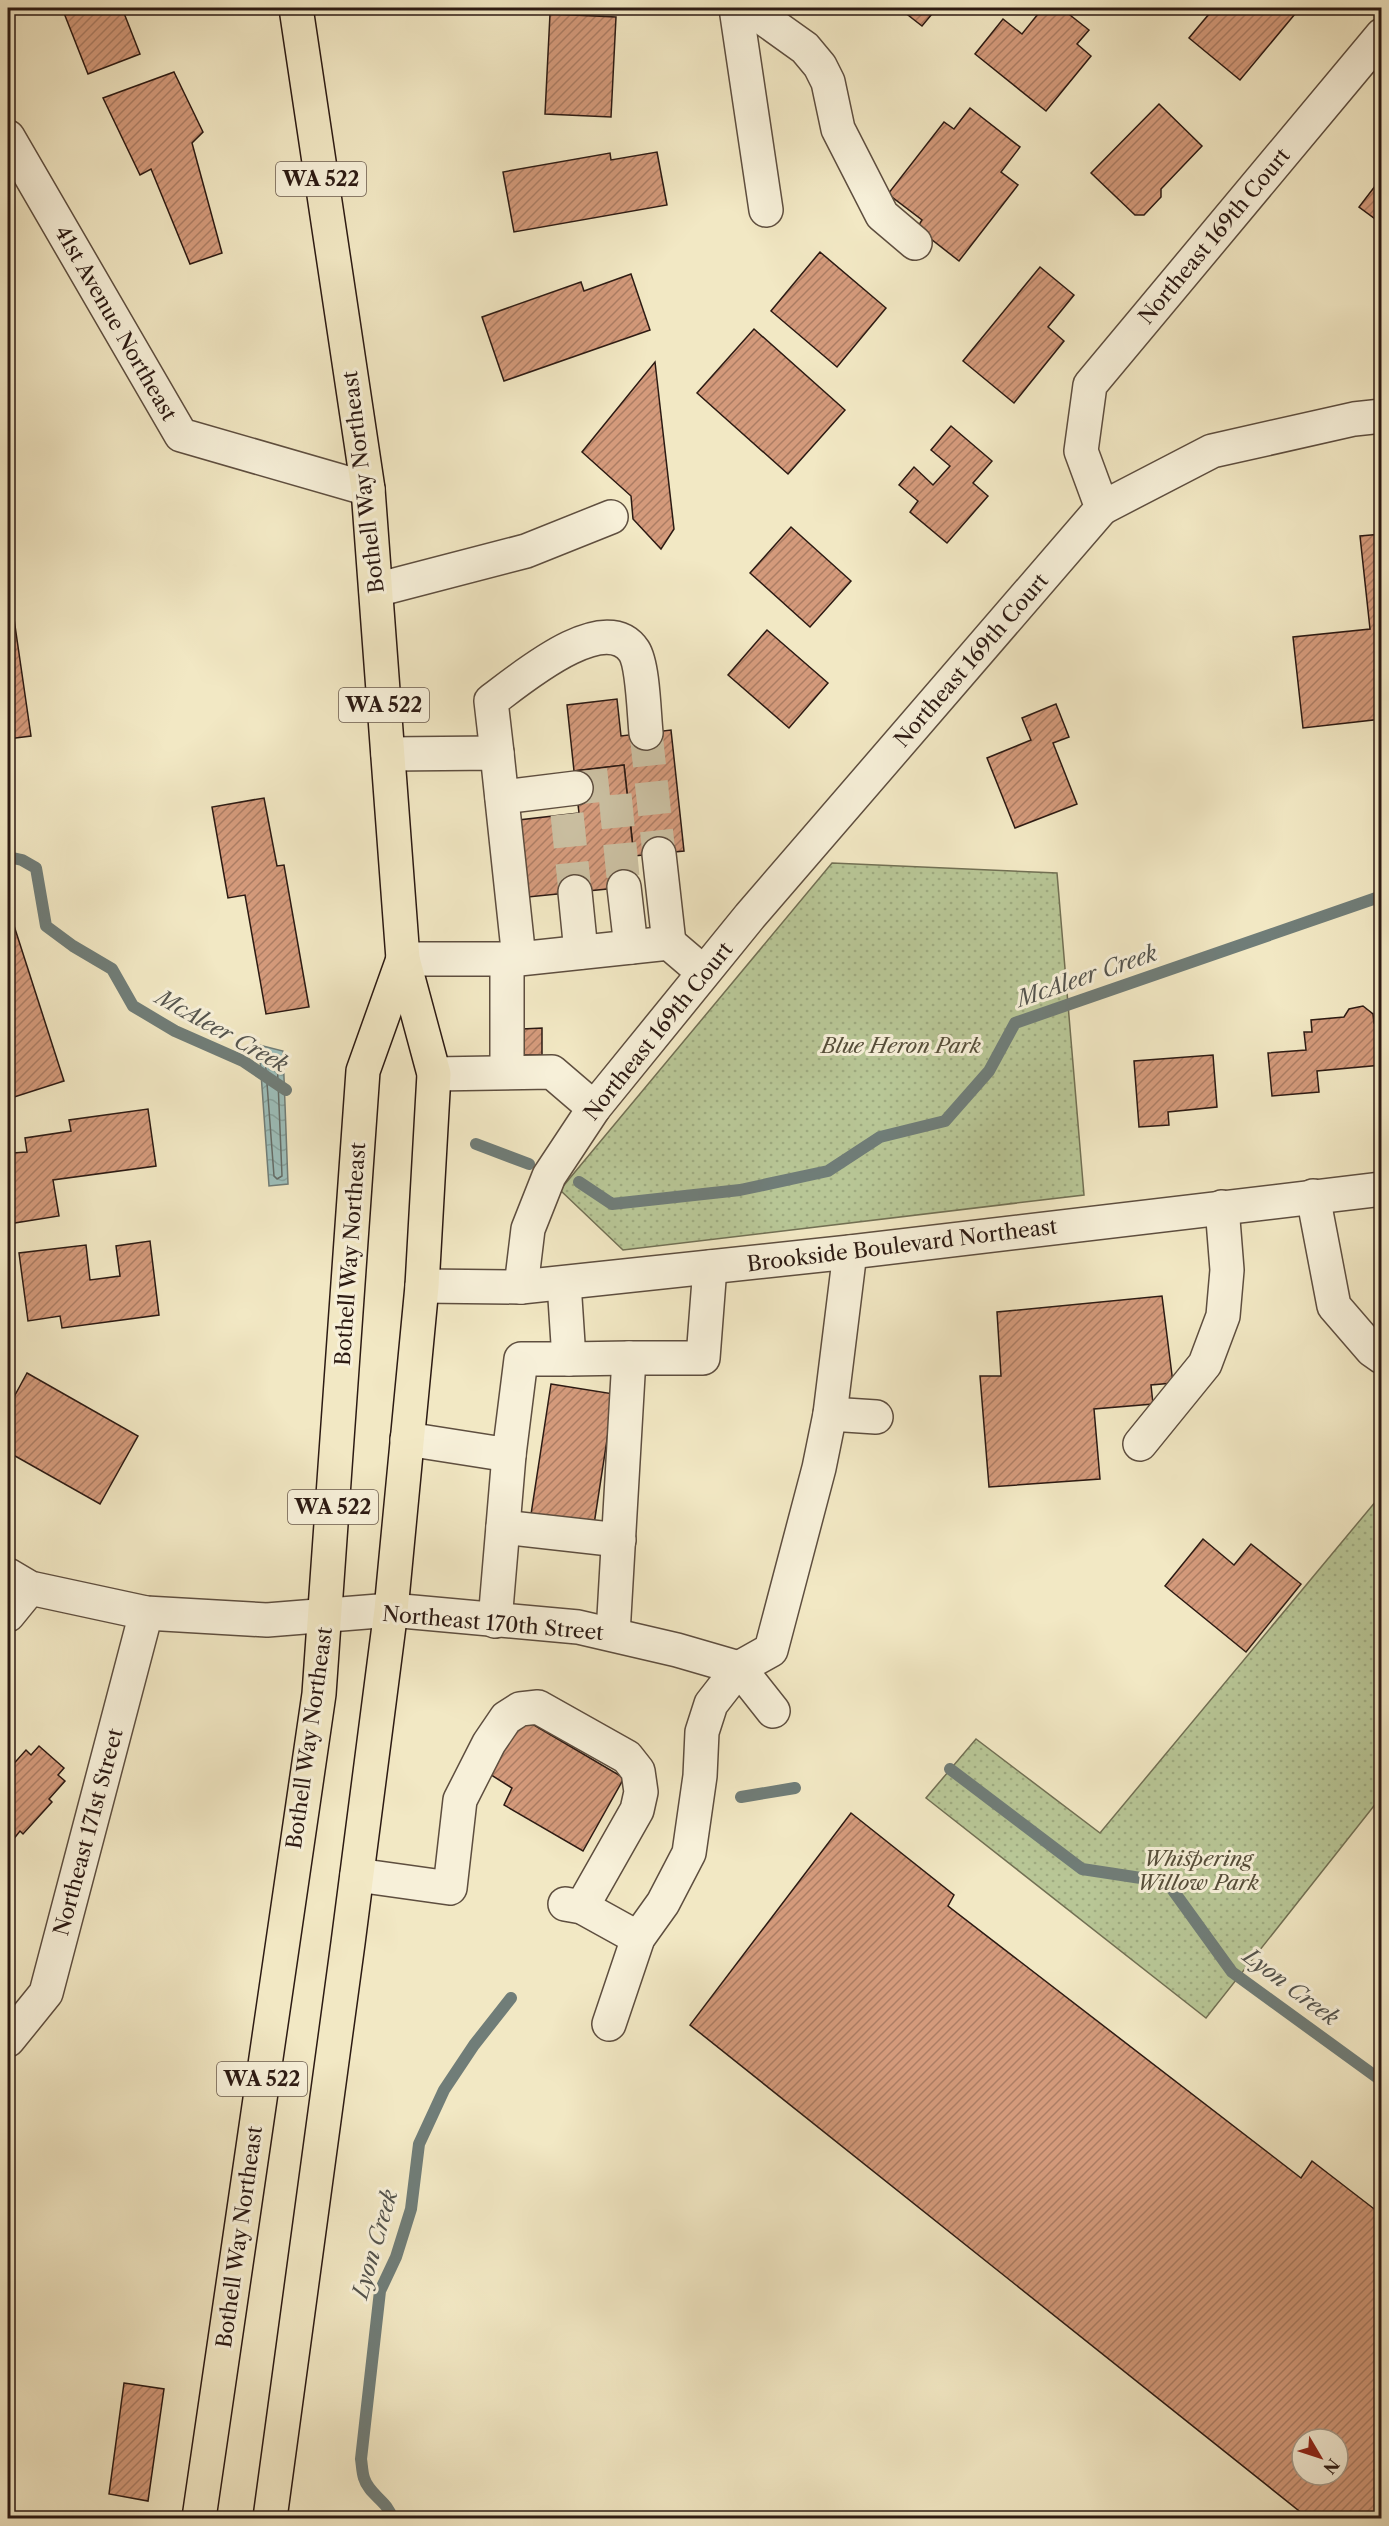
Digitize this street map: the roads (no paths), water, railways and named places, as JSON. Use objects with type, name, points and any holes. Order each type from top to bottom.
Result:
[{"type":"main road","name":"Bothell Way Northeast","points":[[270,2518],[391,1610],[422,1286],[434,1074],[403,958],[368,489],[296,8]]},
{"type":"main road","name":"Bothell Way Northeast","points":[[199,2518],[301,1804],[319,1695],[363,1071],[403,958]]},
{"type":"street","points":[[736,8],[766,210]]},
{"type":"street","points":[[749,8],[805,48],[820,66],[828,82],[838,129],[882,215],[915,243]]},
{"type":"street","name":"Northeast 169th Court","points":[[521,1287],[528,1229],[549,1176],[594,1108],[703,972],[1102,508],[1081,451],[1090,385],[1382,35]]},
{"type":"street","name":"41st Avenue Northeast","points":[[8,137],[181,435],[368,489]]},
{"type":"street","points":[[1102,508],[1212,451],[1368,418],[1382,393]]},
{"type":"street","points":[[376,590],[526,551],[611,517]]},
{"type":"street","points":[[507,1072],[513,959],[502,797],[491,701],[562,650],[599,638],[612,637],[625,642],[634,651],[639,665],[646,733]]},
{"type":"street","points":[[388,754],[497,753]]},
{"type":"street","points":[[502,797],[569,797]]},
{"type":"street","points":[[659,854],[669,943],[703,972]]},
{"type":"street","points":[[624,887],[631,947]]},
{"type":"street","points":[[575,892],[581,952]]},
{"type":"street","points":[[403,958],[513,959],[669,943]]},
{"type":"street","points":[[434,1074],[552,1072],[594,1108]]},
{"type":"street","name":"Brookside Boulevard Northeast","points":[[422,1286],[521,1287],[850,1252],[1382,1189]]},
{"type":"street","points":[[1312,1196],[1334,1306],[1372,1350],[1382,1357]]},
{"type":"street","points":[[1140,1444],[1205,1364],[1223,1316],[1227,1270],[1222,1207]]},
{"type":"street","points":[[609,2024],[639,1938],[663,1903],[689,1853],[700,1776],[702,1732],[711,1704],[739,1668],[771,1650],[819,1468],[830,1414],[850,1252]]},
{"type":"street","points":[[495,1621],[509,1455],[521,1359],[703,1358],[710,1267]]},
{"type":"street","points":[[564,1282],[569,1359]]},
{"type":"street","points":[[613,1634],[628,1358]]},
{"type":"street","points":[[830,1414],[876,1417]]},
{"type":"street","points":[[407,1439],[509,1455]]},
{"type":"street","points":[[503,1527],[619,1540]]},
{"type":"street","name":"Northeast 170th Street","points":[[8,1615],[19,1581],[146,1613],[267,1620],[391,1610],[578,1628],[613,1634],[739,1668]]},
{"type":"street","name":"Northeast 171st Street","points":[[8,2040],[46,1993],[146,1613]]},
{"type":"street","points":[[739,1668],[773,1711]]},
{"type":"street","points":[[357,1875],[450,1888],[460,1800],[489,1743],[506,1718],[520,1709],[538,1707],[627,1757],[638,1771],[641,1792],[637,1810],[574,1905],[639,1938]]},
{"type":"water","points":[[259,1045],[283,1051],[288,1184],[269,1186]]},
{"type":"waterway","name":"McAleer Creek","points":[[8,857],[22,860],[36,868],[46,926],[73,946],[112,969],[133,1006],[175,1031],[243,1061],[286,1090]]},
{"type":"waterway","name":"McAleer Creek","points":[[579,1182],[612,1204],[740,1190],[828,1171],[880,1137],[945,1121],[989,1071],[1015,1023],[1382,896]]},
{"type":"waterway","name":"McAleer Creek","points":[[476,1144],[529,1164]]},
{"type":"waterway","name":"Lyon Creek","points":[[950,1769],[1082,1869],[1167,1882],[1232,1972],[1382,2081]]},
{"type":"waterway","name":"Lyon Creek","points":[[741,1797],[795,1788]]},
{"type":"waterway","name":"Lyon Creek","points":[[392,2518],[387,2507],[366,2484],[361,2459],[380,2291],[396,2257],[411,2209],[419,2144],[444,2090],[474,2045],[511,1998]]},
{"type":"tunnel","points":[[646,733],[659,854]]},
{"type":"tunnel","points":[[576,788],[614,784],[624,887]]},
{"type":"tunnel","points":[[567,814],[575,892]]},
{"type":"park label","name":"Blue Heron Park","points":[[901,1045]]},
{"type":"park label","name":"Whispering Willow Park","points":[[1198,1870]]}]
